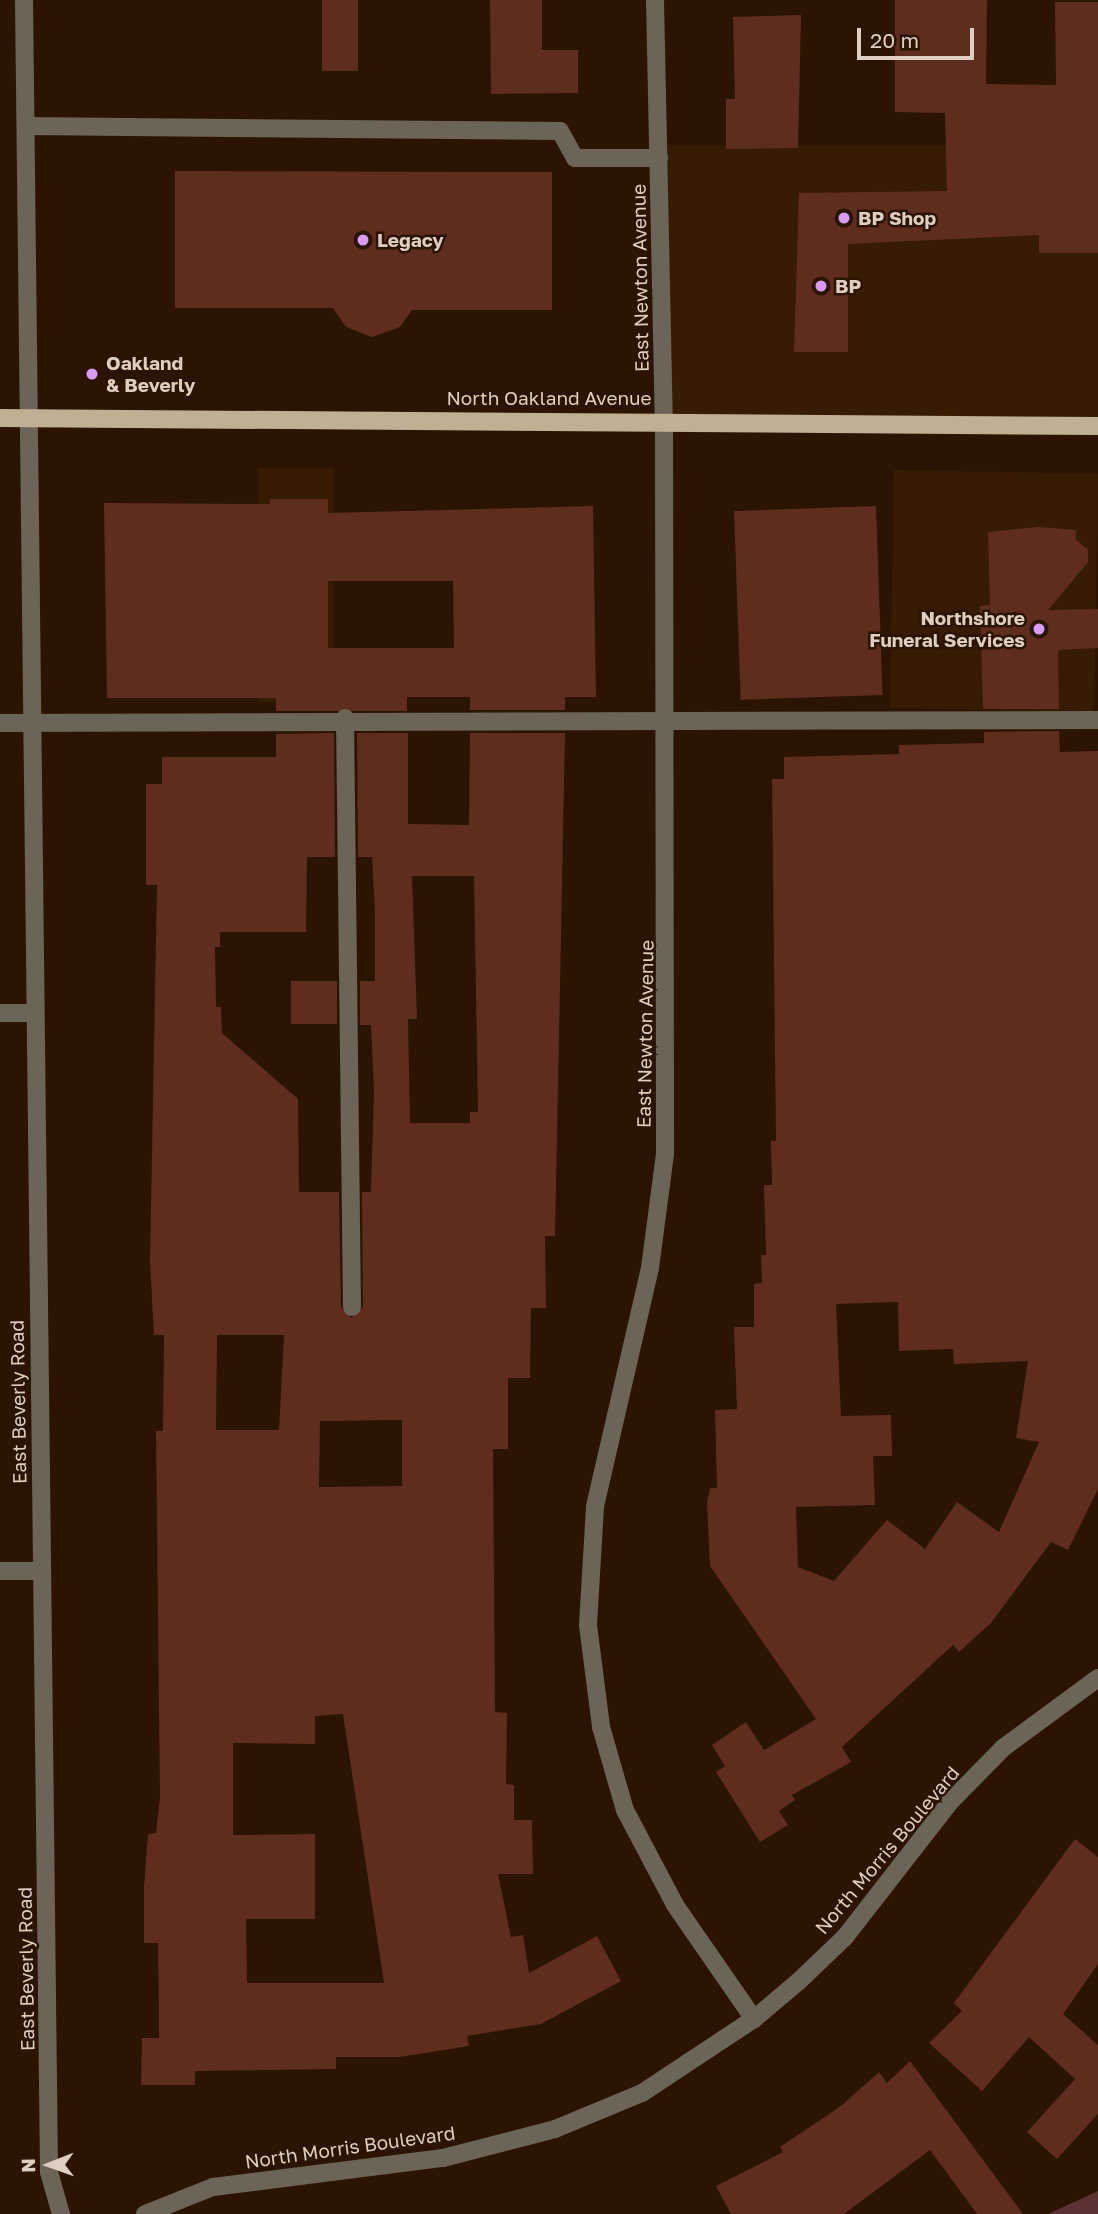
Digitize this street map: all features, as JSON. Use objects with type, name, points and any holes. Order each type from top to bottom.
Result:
[{"type":"main road","name":"North Oakland Avenue","points":[[0,418],[664,420],[1098,426]]},
{"type":"street","name":"East Beverly Road","points":[[24,0],[31,418],[34,1013],[49,2172],[61,2214]]},
{"type":"street","name":"East Newton Avenue","points":[[655,0],[664,420],[665,1154],[650,1268],[595,1507],[588,1625],[601,1727],[625,1810],[675,1905],[754,2019]]},
{"type":"street","points":[[26,126],[560,131],[575,158],[659,158]]},
{"type":"street","points":[[345,718],[352,1307]]},
{"type":"street","points":[[0,723],[345,718],[1098,720]]},
{"type":"street","points":[[0,1013],[34,1013]]},
{"type":"street","points":[[0,1571],[42,1572]]},
{"type":"street","name":"North Morris Boulevard","points":[[145,2214],[213,2187],[443,2158],[555,2129],[642,2093],[754,2019],[845,1937],[950,1802],[994,1757],[1068,1698],[1098,1678]]},
{"type":"street","points":[[1068,1698],[1098,1695]]},
{"type":"shaded area","points":[[658,145],[1098,145],[1098,424],[658,424]]},
{"type":"shaded area","points":[[258,468],[333,468],[333,702],[258,702]]},
{"type":"shaded area","points":[[894,470],[1098,474],[1094,712],[890,708]]},
{"type":"shaded area","points":[[1098,2191],[1098,2214],[1048,2214]]},
{"type":"building","points":[[322,0],[358,0],[358,71],[322,71]]},
{"type":"building","points":[[490,0],[542,0],[542,50],[578,50],[578,93],[491,94]]},
{"type":"building","points":[[895,0],[987,0],[986,84],[1056,85],[1055,2],[1098,2],[1098,253],[1039,253],[1039,235],[848,244],[848,352],[794,352],[799,193],[947,191],[945,113],[895,112]]},
{"type":"building","points":[[801,15],[798,148],[726,149],[726,99],[735,99],[733,17]]},
{"type":"building","name":"Legacy","points":[[175,171],[552,172],[552,310],[412,310],[400,327],[372,337],[346,327],[333,308],[175,308]]},
{"type":"building","points":[[270,499],[328,499],[328,513],[593,506],[596,697],[565,697],[565,710],[470,710],[470,697],[407,697],[407,711],[276,711],[276,698],[107,698],[104,503],[270,504]],"holes":[[[328,581],[453,581],[454,648],[328,648]]]},
{"type":"building","points":[[876,506],[883,695],[741,700],[734,511]]},
{"type":"building","name":"Northshore Funeral Services","points":[[1039,527],[1076,530],[1076,540],[1088,550],[1088,562],[1048,610],[1098,609],[1098,648],[1058,650],[1059,709],[983,709],[980,606],[990,605],[988,532]]},
{"type":"building","points":[[1059,731],[1060,752],[1098,751],[1098,1489],[1068,1550],[1051,1542],[991,1623],[959,1652],[953,1645],[842,1747],[851,1762],[792,1795],[795,1800],[779,1811],[788,1825],[760,1842],[716,1772],[725,1766],[712,1745],[746,1722],[764,1750],[816,1719],[710,1566],[707,1503],[710,1488],[717,1488],[715,1410],[737,1409],[734,1327],[754,1327],[754,1284],[762,1283],[761,1255],[766,1255],[764,1185],[772,1185],[771,1141],[776,1141],[772,779],[784,779],[784,757],[899,754],[899,745],[984,743],[984,732]],"holes":[[[898,1302],[899,1351],[953,1349],[954,1364],[1028,1361],[1016,1438],[1039,1442],[999,1532],[957,1502],[925,1549],[887,1520],[834,1581],[798,1567],[796,1507],[875,1505],[873,1456],[892,1456],[891,1415],[841,1416],[836,1304]]]},
{"type":"building","points":[[334,733],[335,857],[307,857],[306,932],[220,932],[220,947],[215,947],[216,1007],[221,1007],[222,1033],[298,1099],[299,1192],[339,1192],[341,1307],[351,1318],[363,1307],[362,1192],[371,1192],[374,1092],[371,1025],[360,1025],[360,981],[375,981],[375,912],[372,857],[358,857],[357,733],[408,733],[408,824],[469,825],[470,733],[565,733],[555,1236],[545,1236],[546,1308],[531,1308],[530,1378],[508,1378],[508,1449],[493,1449],[495,1712],[507,1713],[506,1784],[514,1785],[514,1820],[532,1820],[533,1874],[498,1874],[511,1937],[523,1935],[529,1973],[597,1936],[621,1981],[541,2024],[467,2036],[469,2046],[400,2057],[336,2057],[336,2069],[195,2071],[195,2085],[141,2085],[142,2038],[159,2038],[158,1943],[144,1943],[144,1888],[148,1834],[156,1833],[160,1798],[156,1431],[163,1431],[164,1335],[154,1335],[150,1262],[157,885],[146,885],[146,784],[162,784],[162,757],[276,757],[276,734]],"holes":[[[412,876],[474,876],[478,1112],[470,1112],[470,1123],[410,1123],[408,1019],[417,1019]],[[217,1335],[284,1335],[279,1430],[216,1430]],[[402,1420],[402,1486],[319,1487],[320,1421]],[[343,1714],[384,1983],[247,1983],[246,1919],[315,1919],[315,1834],[233,1835],[233,1743],[315,1744],[315,1716]]]},
{"type":"building","points":[[291,981],[337,981],[337,1024],[291,1024]]},
{"type":"building","points":[[1075,1839],[1098,1857],[1098,1964],[1063,2014],[1098,2045],[1098,2114],[1057,2159],[1027,2132],[1075,2079],[1029,2037],[982,2091],[929,2043],[962,2011],[954,2003]]},
{"type":"building","points":[[910,2061],[1023,2214],[977,2214],[930,2150],[844,2214],[731,2214],[716,2186],[783,2152],[780,2147],[841,2106],[879,2072],[887,2083]]},
{"type":"place","name":"BP Shop","points":[[844,218]]},
{"type":"place","name":"Legacy","points":[[363,240]]},
{"type":"place","name":"BP","points":[[821,286]]},
{"type":"place","name":"Oakland & Beverly","points":[[92,374]]},
{"type":"place","name":"Northshore Funeral Services","points":[[1039,629]]}]
